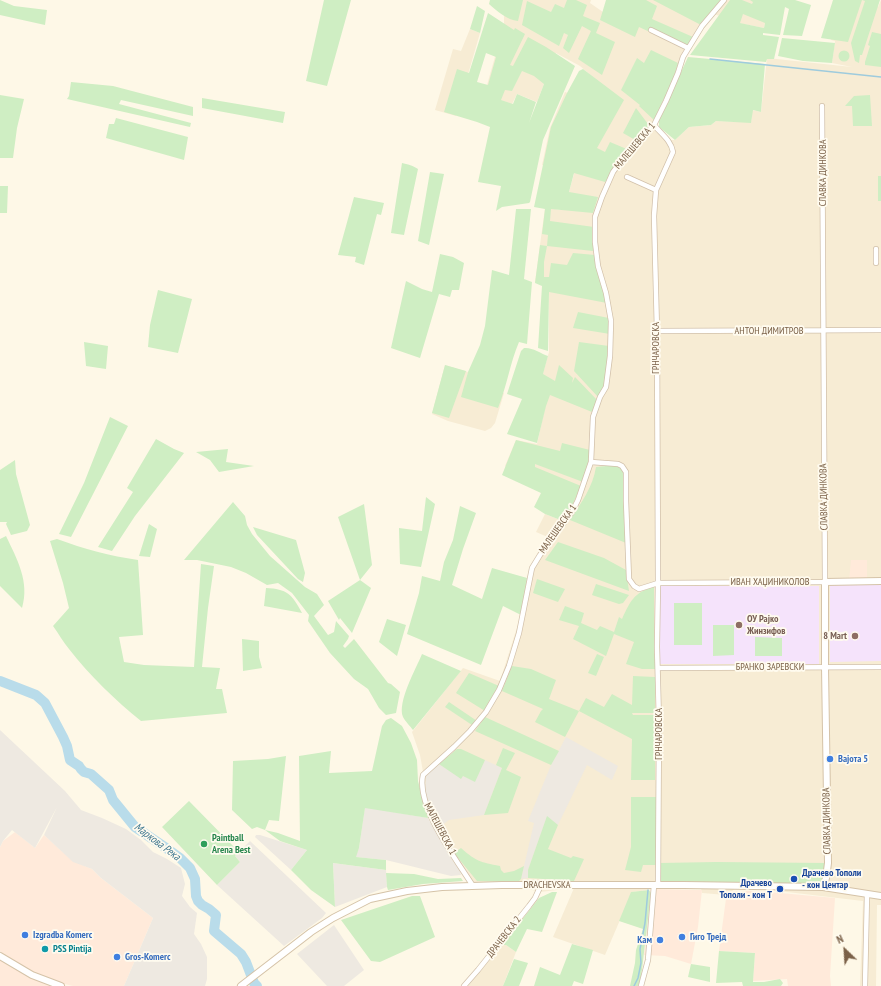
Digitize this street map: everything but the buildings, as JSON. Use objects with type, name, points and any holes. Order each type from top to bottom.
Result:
[{"type":"main road","name":"ИВАН ХАЏИНИКОЛОВ","points":[[825,582],[881,581]]},
{"type":"main road","name":"СЛАВКА ДИНКОВА","points":[[823,887],[828,863],[825,582]]},
{"type":"main road","points":[[782,887],[789,884],[815,884],[822,882],[826,878]]},
{"type":"main road","name":"DRACHEVSKA","points":[[241,986],[311,932],[333,918],[370,899],[407,891],[442,887],[541,885],[823,887],[881,896]]},
{"type":"main road","points":[[0,956],[32,975],[61,986]]},
{"type":"street","name":"МАЛЕШЕВСКА 1","points":[[473,886],[427,808],[423,793],[422,775],[470,732],[486,712],[499,690],[509,666],[519,633],[532,568],[572,512],[578,500],[591,462],[593,417],[600,397],[606,387],[610,356],[610,310],[598,266],[595,242],[595,217],[613,172],[629,150],[654,125],[688,48],[702,26],[724,0]]},
{"type":"street","points":[[651,30],[688,48]]},
{"type":"street","name":"СЛАВКА ДИНКОВА","points":[[822,106],[825,582]]},
{"type":"street","name":"ГРНЧАРОВСКА","points":[[641,986],[648,960],[656,886],[658,583],[657,332],[654,216],[656,190],[674,152],[668,139],[654,125]]},
{"type":"street","points":[[627,177],[656,190]]},
{"type":"street","points":[[876,249],[876,263]]},
{"type":"street","name":"АНТОН ДИМИТРОВ","points":[[657,332],[881,330]]},
{"type":"street","points":[[591,462],[618,464],[622,466],[626,472],[629,579],[638,589],[658,583]]},
{"type":"street","name":"ИВАН ХАЏИНИКОЛОВ","points":[[658,583],[825,582]]},
{"type":"street","name":"БРАНКО ЗАРЕВСКИ","points":[[658,668],[881,667]]},
{"type":"street","name":"ДРАЧЕВСКА 2","points":[[464,986],[529,906],[535,898],[541,885]]},
{"type":"street","points":[[865,986],[867,894]]},
{"type":"shaded area","points":[[508,0],[591,0],[590,3],[603,12],[646,0],[791,0],[769,3],[764,28],[738,23],[714,14],[682,59],[669,102],[656,127],[666,140],[675,140],[689,127],[711,125],[716,121],[751,122],[752,110],[761,112],[767,58],[852,67],[832,63],[835,41],[831,40],[845,0],[865,0],[878,7],[881,0],[881,905],[877,905],[876,986],[860,986],[863,901],[762,889],[735,889],[726,895],[702,893],[701,888],[651,889],[632,892],[605,955],[553,937],[574,888],[540,892],[512,885],[475,884],[443,842],[427,794],[420,755],[412,732],[463,668],[500,681],[521,615],[514,575],[527,578],[531,567],[550,538],[536,532],[545,514],[563,521],[571,508],[541,493],[505,466],[516,440],[537,444],[546,403],[538,391],[549,352],[549,288],[535,282],[545,208],[564,210],[574,174],[542,165],[550,128],[565,92],[585,100],[596,80],[580,66],[556,53],[537,102],[517,94],[512,104],[500,100],[487,85],[504,25],[504,14]]},
{"type":"shaded area","points":[[470,29],[480,33],[456,116],[435,110],[453,49],[461,51]]},
{"type":"shaded area","points":[[445,365],[468,372],[467,379],[504,393],[495,423],[491,428],[485,431],[448,421],[432,414]]},
{"type":"shaded area","points":[[851,560],[867,560],[867,581],[849,581]]},
{"type":"shaded area","name":"8 Mart","points":[[830,585],[881,585],[881,661],[830,662]]},
{"type":"shaded area","name":"ОУ Рајко Жинзифов","points":[[659,586],[819,586],[819,664],[659,664]]},
{"type":"shaded area","points":[[0,730],[65,791],[81,810],[126,829],[141,840],[153,852],[181,868],[185,884],[182,896],[190,907],[197,913],[194,934],[207,957],[207,979],[205,986],[124,986],[153,918],[101,878],[92,869],[73,862],[44,835],[57,807],[35,848],[12,830],[0,847]]},
{"type":"shaded area","points":[[566,737],[618,766],[612,780],[587,765],[558,825],[547,817],[528,870],[528,878],[521,879],[534,823],[528,821],[551,765]]},
{"type":"shaded area","points":[[485,760],[502,768],[484,815],[449,820],[437,829],[427,808],[425,791],[426,776],[439,764],[461,778],[463,776],[475,781]]},
{"type":"shaded area","points":[[365,807],[428,818],[461,875],[451,876],[386,860],[355,857],[359,848]]},
{"type":"shaded area","points":[[15,832],[35,848],[44,835],[73,861],[92,869],[101,878],[153,918],[124,986],[73,986],[48,980],[14,962],[0,951],[0,847],[3,841]]},
{"type":"shaded area","points":[[256,835],[307,850],[291,870],[255,837]]},
{"type":"shaded area","points":[[250,841],[326,913],[322,918],[284,946],[217,885],[240,862],[235,856]]},
{"type":"shaded area","points":[[333,863],[386,870],[387,887],[335,907]]},
{"type":"shaded area","points":[[651,889],[702,890],[698,927],[691,964],[665,956],[644,955]]},
{"type":"shaded area","points":[[727,891],[758,891],[835,898],[830,976],[831,986],[788,986],[787,979],[753,981],[755,953],[719,951]]},
{"type":"shaded area","points":[[334,925],[364,970],[344,986],[327,986],[297,954]]},
{"type":"shaded area","points":[[502,945],[506,945],[516,952],[503,986],[468,986]]},
{"type":"shaded area","points":[[0,956],[7,961],[61,986],[0,986]]},
{"type":"green space","points":[[0,0],[14,6],[47,10],[45,25],[0,15]]},
{"type":"green space","points":[[324,0],[351,0],[327,86],[306,81]]},
{"type":"green space","points":[[490,0],[523,0],[518,21],[510,19],[499,12],[489,4]]},
{"type":"green space","points":[[567,0],[576,0],[587,5],[583,16],[600,23],[596,33],[615,42],[602,75],[578,59],[591,31],[582,26],[569,53],[563,48],[568,35],[564,33],[559,46],[522,25],[527,1],[551,12],[555,4],[564,8]]},
{"type":"green space","points":[[606,0],[646,0],[657,6],[652,19],[693,37],[687,46],[667,40],[639,27],[635,37],[600,20]]},
{"type":"green space","points":[[653,0],[722,0],[701,25]]},
{"type":"green space","points":[[730,0],[742,0],[752,4],[753,2],[750,0],[795,0],[811,5],[802,36],[783,35],[789,9],[785,7],[780,35],[763,33],[763,35],[779,37],[774,59],[767,59],[766,62],[690,55]],"holes":[[[743,14],[765,23],[764,28],[740,23]]]},
{"type":"green space","points":[[833,0],[862,0],[848,42],[821,38]]},
{"type":"green space","points":[[862,0],[880,0],[862,55],[860,55],[859,63],[855,61],[851,43],[865,1]]},
{"type":"green space","points":[[477,6],[485,11],[480,33],[470,29]]},
{"type":"green space","points":[[488,13],[514,30],[515,28],[525,34],[510,65],[513,66],[528,37],[575,66],[543,140],[529,203],[502,207],[496,211],[501,186],[478,182],[490,127],[444,112],[457,69],[469,73]],"holes":[[[486,53],[496,57],[488,85],[477,82]],[[522,71],[534,76],[544,84],[529,123],[536,102],[517,94],[513,104],[501,100],[505,90],[512,91]]]},
{"type":"green space","points":[[872,32],[881,34],[881,67],[865,65],[870,46],[868,45]]},
{"type":"green space","points":[[782,38],[835,43],[832,63],[803,61],[778,56]]},
{"type":"green space","points":[[651,50],[678,63],[673,80],[654,120],[639,106],[640,105],[621,90],[637,58],[644,63]]},
{"type":"green space","points":[[844,50],[848,52],[850,56],[848,60],[844,62],[840,60],[838,56],[840,52]]},
{"type":"green space","points":[[688,57],[765,64],[761,112],[753,110],[751,123],[716,121],[711,125],[689,127],[675,140],[659,127],[659,120]]},
{"type":"green space","points":[[583,69],[624,100],[597,148],[605,152],[610,142],[629,150],[605,182],[574,173],[569,192],[598,197],[593,213],[551,209],[550,221],[594,227],[593,251],[547,246],[548,235],[542,234],[545,209],[534,207],[551,127],[579,71]]},
{"type":"green space","points":[[71,82],[113,86],[193,107],[193,116],[121,100],[119,104],[191,123],[190,127],[67,99],[69,96]]},
{"type":"green space","points":[[0,95],[24,99],[17,128],[13,158],[0,158]]},
{"type":"green space","points":[[870,95],[872,126],[853,126],[852,106],[845,106],[854,96]]},
{"type":"green space","points":[[202,98],[285,112],[283,123],[202,108]]},
{"type":"green space","points":[[636,108],[648,124],[647,129],[637,141],[623,133]]},
{"type":"green space","points":[[116,118],[188,137],[184,160],[106,138],[109,124],[114,124]]},
{"type":"green space","points":[[402,163],[418,169],[404,235],[391,233]]},
{"type":"green space","points":[[430,172],[444,174],[429,245],[418,241]]},
{"type":"green space","points":[[878,176],[881,176],[881,201],[878,201]]},
{"type":"green space","points":[[0,186],[8,186],[7,213],[0,213]]},
{"type":"green space","points":[[354,197],[384,203],[381,215],[377,214],[364,265],[355,262],[356,257],[338,255]]},
{"type":"green space","points":[[516,209],[531,209],[524,279],[532,282],[527,344],[519,342],[498,408],[461,397],[468,372],[480,345],[485,326],[492,270],[509,275]]},
{"type":"green space","points":[[540,245],[547,246],[544,262],[544,277],[549,277],[551,263],[567,265],[573,253],[595,255],[607,303],[549,292],[548,351],[538,348],[542,286],[535,283]]},
{"type":"green space","points":[[440,254],[453,257],[464,263],[459,290],[452,290],[450,297],[439,294],[420,358],[391,348],[406,281],[432,292]]},
{"type":"green space","points":[[158,290],[192,299],[178,353],[148,347],[150,325]]},
{"type":"green space","points":[[578,312],[609,318],[610,334],[573,328]]},
{"type":"green space","points":[[84,342],[108,346],[106,369],[86,366]]},
{"type":"green space","points":[[579,342],[609,346],[604,388],[599,398],[574,371]]},
{"type":"green space","points":[[524,348],[533,349],[548,356],[543,374],[555,381],[559,365],[573,378],[572,383],[575,377],[597,400],[592,412],[550,395],[537,443],[507,434],[522,399],[507,394],[521,351]]},
{"type":"green space","points":[[445,365],[466,371],[449,418],[432,413]]},
{"type":"green space","points":[[110,417],[128,426],[71,537],[59,534],[84,483]]},
{"type":"green space","points":[[156,439],[184,453],[135,516],[112,551],[98,547],[133,492],[127,488]]},
{"type":"green space","points":[[516,440],[560,451],[562,443],[590,450],[587,473],[583,482],[535,464],[535,467],[581,486],[563,521],[545,514],[534,507],[541,493],[502,475]]},
{"type":"green space","points":[[228,449],[226,462],[254,466],[219,472],[210,460],[196,452]]},
{"type":"green space","points":[[15,460],[16,474],[30,525],[27,531],[11,535],[6,524],[7,522],[0,522],[0,470]]},
{"type":"green space","points":[[616,465],[622,468],[625,479],[626,543],[570,520],[589,488],[596,467]]},
{"type":"green space","points":[[426,497],[435,504],[421,567],[400,564],[399,528],[422,531]]},
{"type":"green space","points":[[233,502],[245,516],[247,525],[252,534],[270,556],[305,587],[317,594],[324,605],[314,616],[328,635],[334,632],[336,621],[349,636],[343,646],[345,648],[354,639],[388,683],[400,692],[396,713],[386,715],[379,708],[368,689],[354,679],[330,653],[308,621],[309,615],[292,593],[278,583],[267,585],[246,573],[231,567],[197,560],[184,560]]},
{"type":"green space","points":[[364,504],[372,565],[360,580],[338,517]]},
{"type":"green space","points":[[460,506],[476,513],[452,585],[482,599],[492,568],[527,578],[521,615],[503,606],[481,665],[407,634],[419,593],[422,576],[440,581],[444,562],[453,540]]},
{"type":"green space","points":[[149,524],[157,529],[150,557],[139,556]]},
{"type":"green space","points":[[253,527],[296,540],[305,573],[303,582],[298,579],[257,535]]},
{"type":"green space","points":[[6,536],[18,562],[23,580],[24,598],[22,608],[0,586],[0,539]]},
{"type":"green space","points":[[57,539],[97,552],[138,560],[143,635],[119,637],[124,662],[144,665],[194,667],[201,564],[214,566],[202,667],[220,668],[216,689],[222,689],[227,713],[141,721],[94,678],[77,659],[53,626],[69,608],[50,541]]},
{"type":"green space","points":[[558,542],[604,558],[626,570],[629,591],[545,560]]},
{"type":"green space","points":[[537,579],[565,589],[558,602],[533,593]]},
{"type":"green space","points":[[360,580],[371,588],[352,633],[340,618],[339,620],[328,601]]},
{"type":"green space","points":[[596,584],[629,595],[623,603],[619,604],[592,595]]},
{"type":"green space","points":[[654,586],[654,652],[656,669],[642,669],[626,664],[634,642],[614,634],[606,656],[573,639],[579,626],[559,620],[565,606],[584,613],[581,623],[597,630],[600,626],[614,632],[619,617],[622,619],[634,598],[641,592]]},
{"type":"green space","points":[[266,588],[284,591],[292,597],[302,613],[264,606]]},
{"type":"green space","points":[[674,603],[702,603],[702,645],[674,645]]},
{"type":"green space","points":[[387,619],[406,625],[397,656],[379,642]]},
{"type":"green space","points":[[713,625],[734,625],[734,655],[713,656]]},
{"type":"green space","points":[[755,637],[782,638],[782,656],[755,656]]},
{"type":"green space","points":[[242,639],[259,641],[259,657],[262,668],[243,671]]},
{"type":"green space","points":[[422,654],[461,671],[413,730],[403,717],[402,711],[405,694]]},
{"type":"green space","points":[[597,654],[604,657],[596,676],[588,673]]},
{"type":"green space","points":[[512,666],[531,669],[556,680],[549,699],[579,711],[565,737],[535,722],[543,709],[502,691]]},
{"type":"green space","points":[[469,673],[499,686],[485,711],[456,693]]},
{"type":"green space","points":[[633,676],[655,677],[655,713],[632,713],[633,715],[655,715],[655,780],[631,780],[632,739],[579,711],[586,698],[604,707],[612,694],[632,705]]},
{"type":"green space","points":[[449,702],[477,721],[472,725],[445,707]]},
{"type":"green space","points":[[485,717],[559,751],[551,765],[475,731]]},
{"type":"green space","points":[[391,718],[402,726],[411,743],[417,760],[418,781],[428,818],[365,808],[359,848],[356,857],[386,860],[386,870],[333,863],[335,907],[311,890],[291,870],[307,850],[280,841],[265,830],[300,841],[299,756],[331,751],[329,773],[372,771],[382,726],[386,720]]},
{"type":"green space","points":[[503,748],[515,753],[506,770],[521,777],[508,813],[484,815],[502,768],[496,765]]},
{"type":"green space","points":[[457,749],[461,749],[485,760],[475,782],[463,776],[461,779],[439,764]]},
{"type":"green space","points":[[286,756],[279,821],[269,820],[265,830],[257,827],[252,829],[232,810],[233,761],[268,759]]},
{"type":"green space","points":[[631,797],[656,797],[656,865],[643,865],[641,872],[625,870],[631,847]]},
{"type":"green space","name":"Paintball Arena Best","points":[[189,801],[239,852],[235,856],[240,862],[217,885],[162,827]]},
{"type":"green space","points":[[547,816],[558,825],[548,849],[571,858],[573,856],[584,859],[574,881],[528,878],[528,870]]},
{"type":"green space","points":[[461,848],[479,861],[500,866],[504,873],[514,871],[524,866],[521,879],[518,882],[477,881],[454,853]]},
{"type":"green space","points":[[659,863],[828,863],[823,887],[658,885]]},
{"type":"green space","points":[[386,873],[414,874],[438,879],[461,878],[463,881],[423,884],[388,890]]},
{"type":"green space","points":[[649,890],[651,893],[641,978],[638,986],[630,986],[636,950],[643,929],[619,921],[631,892]]},
{"type":"green space","points":[[552,892],[557,892],[542,932],[527,929],[516,952],[506,945],[502,945],[539,898]]},
{"type":"green space","points":[[412,896],[420,896],[435,937],[380,962],[371,961],[341,920]]},
{"type":"green space","points":[[572,944],[593,950],[583,984],[574,981],[572,986],[534,986],[540,967],[560,975]]},
{"type":"green space","points":[[719,951],[755,953],[753,982],[764,982],[780,979],[783,983],[781,986],[743,986],[742,982],[716,983]]},
{"type":"green space","points":[[514,959],[528,963],[519,986],[503,986]]},
{"type":"green space","points":[[691,964],[710,967],[710,982],[688,977]]},
{"type":"waterway","points":[[710,59],[881,77]]},
{"type":"waterway","name":"Маркова Река","points":[[0,681],[36,695],[45,703],[67,746],[70,760],[79,766],[84,772],[91,774],[109,790],[113,800],[135,827],[180,858],[190,868],[195,879],[196,896],[198,901],[216,915],[214,931],[241,954],[246,962],[254,983],[257,986]]},
{"type":"waterway","points":[[634,986],[638,978],[641,963],[640,949],[645,923],[648,890]]},
{"type":"place","name":"ОУ Рајко Жинзифов","points":[[739,625]]},
{"type":"place","name":"8 Mart","points":[[855,636]]},
{"type":"place","name":"Вајота 5","points":[[830,759]]},
{"type":"place","name":"Paintball Arena Best","points":[[204,844]]},
{"type":"place","name":"Драчево Тополи - кон Центар","points":[[794,879]]},
{"type":"place","name":"Драчево Тополи - кон Т","points":[[780,889]]},
{"type":"place","name":"Izgradba Komerc","points":[[25,935]]},
{"type":"place","name":"Гиго Трејд","points":[[682,937]]},
{"type":"place","name":"Кам","points":[[660,940]]},
{"type":"place","name":"PSS Pintija","points":[[45,949]]},
{"type":"place","name":"Gros-Komerc","points":[[117,957]]}]
